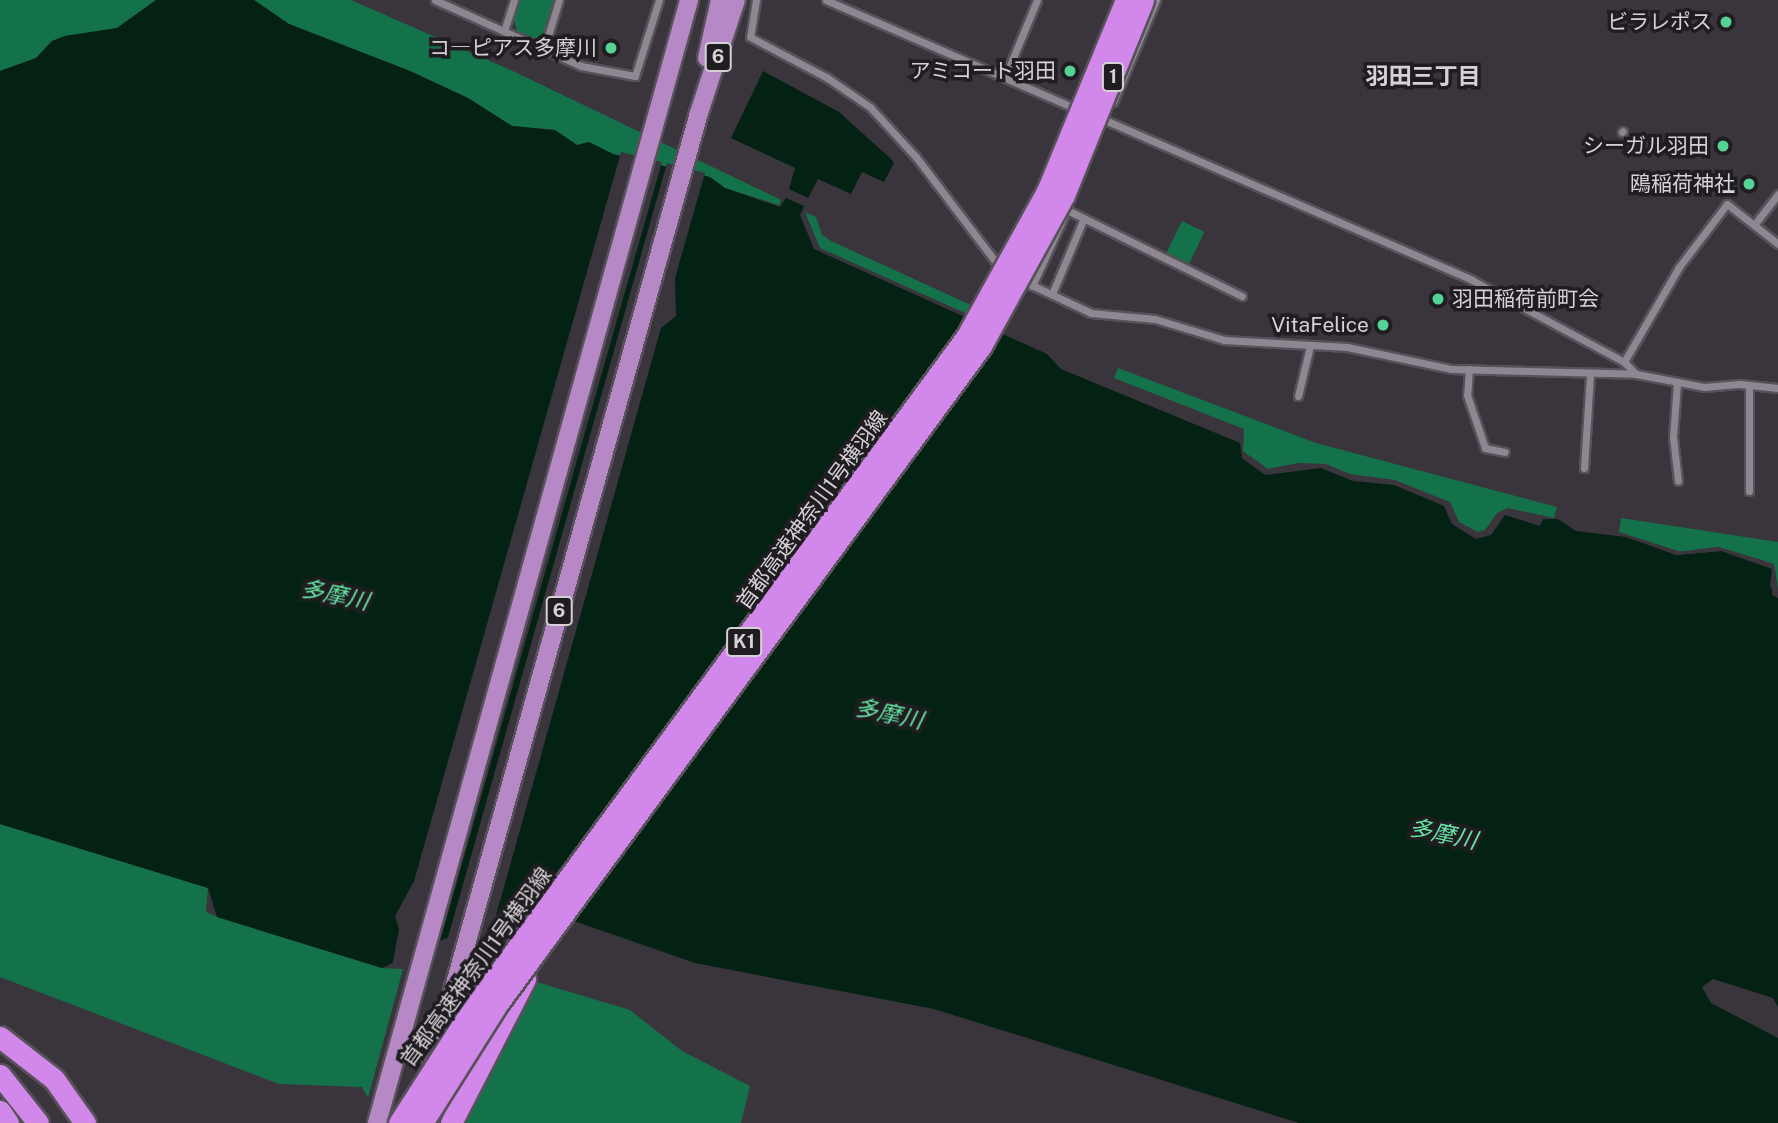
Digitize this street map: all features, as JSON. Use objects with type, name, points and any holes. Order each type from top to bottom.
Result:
[{"type":"highway","name":"1","points":[[1075,151],[1126,0]]},
{"type":"highway","name":"1","points":[[1075,151],[1143,0]]},
{"type":"highway","name":"首都高速神奈川1号横羽線","points":[[421,1118],[458,1060],[555,926],[981,346],[1032,260],[1075,151]]},
{"type":"highway","name":"首都高速神奈川1号横羽線","points":[[399,1123],[443,1050],[926,396],[1011,263],[1075,151]]},
{"type":"highway","points":[[451,1123],[484,1052],[555,926]]},
{"type":"highway","points":[[0,1037],[54,1079],[85,1123]]},
{"type":"highway","points":[[388,1123],[443,1050]]},
{"type":"highway","points":[[0,1075],[38,1123]]},
{"type":"highway","points":[[0,1111],[8,1123]]},
{"type":"main road","name":"6","points":[[377,1123],[689,0]]},
{"type":"main road","name":"6","points":[[699,113],[702,77],[720,0]]},
{"type":"main road","name":"6","points":[[421,1118],[699,113],[736,0]]},
{"type":"street","points":[[435,0],[581,66],[635,76],[659,0]]},
{"type":"street","points":[[504,31],[514,0]]},
{"type":"street","points":[[544,49],[559,0]]},
{"type":"street","points":[[756,0],[750,37],[827,77],[870,107],[951,200],[999,267],[1032,286],[1091,313],[1155,319],[1224,340],[1347,346],[1410,362],[1469,369],[1590,375],[1636,374],[1677,383],[1778,388]]},
{"type":"street","points":[[825,0],[1472,280],[1624,362],[1636,374]]},
{"type":"street","points":[[1005,77],[1037,0]]},
{"type":"street","points":[[999,267],[1074,107],[1115,0]]},
{"type":"street","points":[[1032,286],[1156,0]]},
{"type":"street","points":[[1755,225],[1778,194]]},
{"type":"street","points":[[1624,362],[1679,267],[1727,204],[1778,244]]},
{"type":"street","points":[[1067,210],[1242,296]]},
{"type":"street","points":[[1052,294],[1084,218]]},
{"type":"street","points":[[1298,396],[1310,346]]},
{"type":"street","points":[[1469,369],[1467,395],[1485,447],[1505,452]]},
{"type":"street","points":[[1584,468],[1590,375]]},
{"type":"street","points":[[1677,383],[1672,437],[1678,481]]},
{"type":"street","points":[[1749,385],[1749,491]]},
{"type":"green space","points":[[0,0],[156,0],[117,28],[65,36],[52,41],[36,58],[0,71]]},
{"type":"green space","points":[[254,0],[351,0],[515,72],[781,200],[779,205],[725,188],[710,177],[613,154],[589,142],[577,145],[555,130],[512,126],[468,98],[410,71],[289,24]]},
{"type":"green space","points":[[520,0],[555,0],[544,35],[536,39],[517,31],[514,20]]},
{"type":"green space","points":[[805,212],[816,217],[822,235],[831,241],[986,312],[983,321],[820,248]]},
{"type":"green space","points":[[1182,221],[1204,232],[1189,263],[1167,252]]},
{"type":"green space","points":[[1118,368],[1316,443],[1557,507],[1554,518],[1508,508],[1497,513],[1485,530],[1478,532],[1459,522],[1450,502],[1395,480],[1350,474],[1326,464],[1298,463],[1268,469],[1243,451],[1244,429],[1114,378]]},
{"type":"green space","points":[[1621,518],[1778,542],[1778,590],[1774,564],[1718,547],[1681,552],[1619,532]]},
{"type":"green space","points":[[0,824],[208,888],[206,912],[217,917],[382,968],[403,969],[368,1098],[362,1087],[279,1084],[0,977]]},
{"type":"green space","points":[[533,981],[630,1010],[682,1051],[750,1086],[741,1123],[452,1123]]},
{"type":"water","name":"多摩川","points":[[156,0],[254,0],[289,24],[410,71],[468,98],[512,126],[555,130],[577,145],[589,142],[613,154],[710,177],[725,188],[780,207],[786,198],[804,206],[800,215],[814,249],[1047,354],[1061,369],[1240,443],[1242,458],[1265,475],[1321,468],[1353,481],[1394,485],[1444,506],[1452,524],[1476,539],[1491,535],[1505,515],[1540,526],[1543,519],[1558,519],[1576,531],[1626,537],[1676,555],[1721,551],[1772,569],[1770,586],[1778,598],[1778,1007],[1773,998],[1713,979],[1702,987],[1711,1003],[1778,1038],[1778,1123],[1299,1123],[934,1009],[695,963],[522,903],[382,968],[217,917],[208,888],[0,824],[0,71],[36,58],[52,41],[65,36],[117,28]]},
{"type":"water","points":[[763,71],[839,112],[891,159],[894,163],[884,182],[862,172],[851,194],[818,179],[808,198],[789,189],[795,168],[731,138]]},
{"type":"pier","points":[[621,152],[662,162],[439,945],[392,967],[399,929],[395,916],[414,881]]},
{"type":"pier","points":[[667,163],[705,173],[675,278],[676,316],[661,328],[495,919],[447,941]]},
{"type":"pier","points":[[1619,532],[1677,552],[1718,547],[1768,562],[1775,568],[1778,598],[1772,595],[1772,569],[1766,565],[1721,551],[1676,555]]},
{"type":"place","name":"ビラレポス","points":[[1726,22]]},
{"type":"place","name":"コ―ピアス多摩川","points":[[611,48]]},
{"type":"place","name":"アミコート羽田","points":[[1070,71]]},
{"type":"place","name":"シーガル羽田","points":[[1723,146]]},
{"type":"place","name":"鴎稲荷神社","points":[[1749,184]]},
{"type":"place","name":"羽田稲荷前町会","points":[[1438,299]]},
{"type":"place","name":"VitaFelice","points":[[1383,325]]},
{"type":"district","name":"羽田三丁目","points":[[1423,76]]}]
